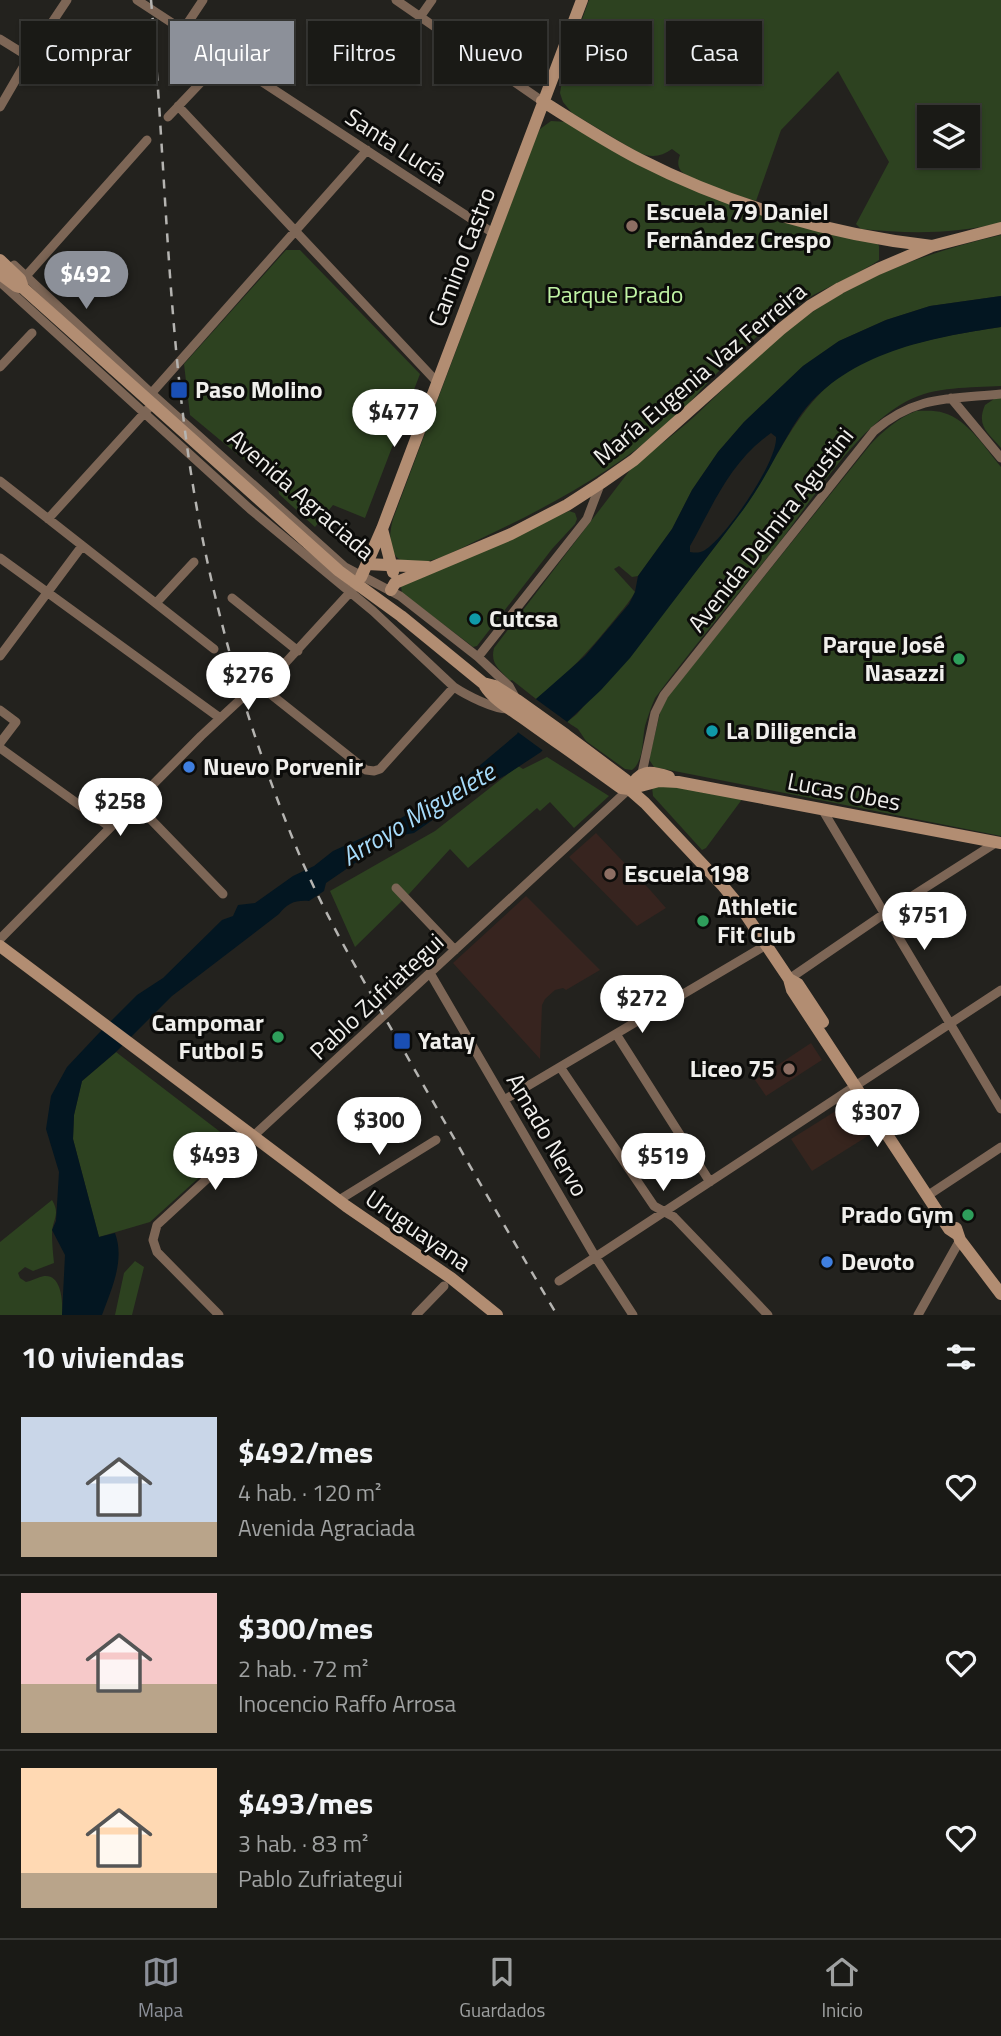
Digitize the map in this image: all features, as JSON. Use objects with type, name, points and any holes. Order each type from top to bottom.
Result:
[{"type":"street","points":[[52,21],[66,0]]},
{"type":"street","name":"Santa Lucía","points":[[137,0],[170,22]]},
{"type":"street","points":[[189,21],[203,0]]},
{"type":"street","points":[[396,0],[542,101],[638,159],[712,191],[777,214],[822,226],[932,246]]},
{"type":"street","points":[[420,17],[432,0]]},
{"type":"street","name":"Camino Castro","points":[[0,939],[220,718],[243,697],[261,686],[298,651],[361,577],[582,0]]},
{"type":"street","points":[[0,39],[21,52]]},
{"type":"street","points":[[0,107],[21,71]]},
{"type":"street","points":[[168,117],[199,84]]},
{"type":"street","name":"Santa Lucía","points":[[266,84],[493,233]]},
{"type":"street","points":[[178,106],[437,382]]},
{"type":"street","points":[[25,282],[147,141]]},
{"type":"street","points":[[48,519],[153,402],[151,393],[367,150]]},
{"type":"street","name":"María Eugenia Vaz Ferreira","points":[[373,611],[393,587],[432,567],[511,534],[567,505],[634,460],[780,329],[810,306],[878,269],[932,246],[1001,228]]},
{"type":"street","name":"Avenida Agraciada","points":[[0,259],[345,567],[361,577],[393,587],[478,657],[509,685],[514,705]]},
{"type":"street","name":"Avenida Agraciada","points":[[0,274],[16,286],[25,282]]},
{"type":"street","name":"Avenida Agraciada","points":[[0,282],[250,509],[373,611],[454,687],[497,708],[514,705]]},
{"type":"street","name":"Avenida Agraciada","points":[[25,282],[339,571],[483,683],[488,691],[514,705],[621,788],[629,789],[645,803],[741,909],[789,979],[792,990],[858,1083],[930,1194],[949,1229],[959,1237],[1001,1294]]},
{"type":"street","points":[[0,367],[32,332]]},
{"type":"street","name":"Avenida Delmira Agustini","points":[[642,774],[655,713],[664,695],[874,431],[896,414],[920,403],[1001,394]]},
{"type":"street","points":[[951,398],[1001,458]]},
{"type":"street","points":[[0,481],[214,649]]},
{"type":"street","points":[[478,657],[587,519],[601,483]]},
{"type":"street","points":[[382,528],[393,587]]},
{"type":"street","points":[[0,656],[82,546]]},
{"type":"street","points":[[0,558],[220,718]]},
{"type":"street","points":[[157,603],[194,562]]},
{"type":"street","name":"María Eugenia Vaz Ferreira","points":[[368,564],[432,567]]},
{"type":"street","points":[[232,598],[298,651]]},
{"type":"street","points":[[244,673],[366,770],[374,771],[380,769],[454,687]]},
{"type":"street","points":[[0,710],[16,722],[0,743]]},
{"type":"street","points":[[0,748],[110,827]]},
{"type":"street","points":[[629,789],[642,774]]},
{"type":"street","name":"Lucas Obes","points":[[642,774],[661,774],[678,782]]},
{"type":"street","name":"Lucas Obes","points":[[629,789],[659,781],[678,782],[999,843]]},
{"type":"street","name":"Pablo Zufriategui","points":[[219,1315],[154,1245],[153,1234],[161,1220],[629,789]]},
{"type":"street","points":[[134,802],[223,894]]},
{"type":"street","points":[[822,809],[1001,1109]]},
{"type":"street","points":[[789,979],[884,914],[999,843]]},
{"type":"street","points":[[396,888],[455,950]]},
{"type":"street","points":[[504,1100],[765,945]]},
{"type":"street","name":"Uruguayana","points":[[0,946],[342,1203],[428,1261],[497,1315]]},
{"type":"street","name":"Amado Nervo","points":[[430,973],[596,1258],[634,1315]]},
{"type":"street","points":[[559,1281],[1001,990]]},
{"type":"street","points":[[616,1034],[710,1182]]},
{"type":"street","points":[[560,1067],[654,1206],[674,1217],[768,1315]]},
{"type":"street","points":[[342,1203],[436,1140]]},
{"type":"street","points":[[930,1194],[1001,1147]]},
{"type":"street","points":[[918,1315],[959,1237]]},
{"type":"street","points":[[416,1315],[444,1286]]},
{"type":"shaded area","name":"Escuela 198","points":[[596,833],[666,908],[637,926],[569,857]]},
{"type":"shaded area","points":[[526,896],[600,970],[566,990],[555,990],[545,999],[542,1005],[540,1059],[453,963]]},
{"type":"shaded area","name":"Liceo 75","points":[[811,1043],[822,1060],[766,1096],[755,1080]]},
{"type":"shaded area","points":[[850,1102],[871,1134],[812,1171],[791,1139]]},
{"type":"green space","points":[[589,0],[1001,0],[1001,223],[931,232],[861,229],[856,224],[889,162],[838,71],[781,130],[756,201],[686,175],[679,167],[680,155],[672,149],[656,156],[639,153],[572,113],[560,93],[562,84],[652,84],[652,21],[581,21]]},
{"type":"green space","name":"Parque Prado","points":[[551,121],[568,122],[658,173],[875,240],[879,246],[879,260],[809,297],[787,312],[729,361],[667,425],[579,488],[448,554],[421,563],[404,562],[391,547],[393,519],[536,137],[540,129]]},
{"type":"green space","points":[[1001,235],[1001,296],[930,306],[886,320],[839,341],[803,366],[744,422],[718,452],[692,490],[672,529],[638,576],[632,577],[619,566],[614,569],[635,592],[597,641],[558,681],[536,699],[499,670],[493,658],[494,648],[630,470],[695,416],[780,336],[841,294],[892,269]]},
{"type":"green space","points":[[286,250],[300,250],[420,374],[365,518],[333,505],[315,527],[279,494],[278,488],[190,415],[184,364]]},
{"type":"green space","points":[[1001,327],[1001,386],[953,389],[918,396],[889,413],[855,444],[655,698],[645,726],[641,756],[632,770],[625,769],[586,741],[578,729],[567,722],[620,664],[702,564],[741,512],[799,419],[827,387],[862,363],[900,348],[941,337]]},
{"type":"green space","points":[[1001,397],[1001,448],[985,429],[982,418],[985,405]]},
{"type":"green space","points":[[916,411],[941,412],[961,422],[1001,467],[1001,836],[654,767],[650,755],[664,701],[870,445],[891,425]]},
{"type":"green space","points":[[569,511],[575,513],[575,524],[552,549],[477,646],[473,647],[402,593],[401,586]]},
{"type":"green space","points":[[547,757],[609,796],[574,828],[550,802],[540,811],[537,808],[468,868],[450,849],[355,947],[330,891],[435,831],[518,766],[523,769]]},
{"type":"green space","points":[[657,784],[743,798],[702,850],[653,796],[652,787]]},
{"type":"green space","points":[[116,1052],[236,1144],[150,1222],[99,1237],[73,1139],[74,1115],[82,1081]]},
{"type":"green space","points":[[52,1200],[56,1213],[52,1229],[54,1263],[33,1271],[25,1267],[18,1273],[26,1282],[44,1276],[55,1280],[60,1290],[62,1315],[0,1315],[0,1242]]},
{"type":"green space","points":[[135,1261],[144,1267],[132,1315],[115,1315],[124,1273]]},
{"type":"water","name":"Arroyo Miguelete","points":[[1001,296],[1001,327],[947,336],[892,351],[843,375],[821,392],[802,413],[743,510],[630,658],[541,752],[506,775],[484,784],[414,833],[391,837],[371,846],[361,859],[326,883],[324,891],[309,901],[289,905],[172,996],[116,1052],[82,1081],[74,1115],[73,1139],[99,1237],[115,1233],[119,1253],[113,1284],[102,1315],[62,1315],[65,1255],[52,1230],[56,1221],[59,1172],[46,1129],[51,1096],[67,1067],[137,995],[163,978],[222,920],[233,916],[238,905],[255,903],[333,851],[388,826],[460,782],[517,734],[536,699],[585,656],[629,604],[638,576],[672,529],[692,490],[718,452],[744,422],[803,366],[839,341],[886,320],[930,306]],"holes":[[[771,433],[776,437],[769,463],[737,515],[705,550],[690,552],[690,546],[733,471],[744,457]]]},
{"type":"pier","points":[[533,697],[570,724],[545,752],[515,730]]},
{"type":"railway","points":[[151,0],[170,281],[184,421],[207,560],[247,713],[287,824],[327,913],[557,1315]]},
{"type":"place","name":"Escuela 79 Daniel Fernández Crespo","points":[[632,226]]},
{"type":"place","name":"Paso Molino","points":[[179,390]]},
{"type":"place","name":"Cutcsa","points":[[475,619]]},
{"type":"place","name":"Parque José Nasazzi","points":[[959,659]]},
{"type":"place","name":"La Diligencia","points":[[712,731]]},
{"type":"place","name":"Nuevo Porvenir","points":[[189,767]]},
{"type":"place","name":"Escuela 198","points":[[610,874]]},
{"type":"place","name":"Athletic Fit Club","points":[[703,921]]},
{"type":"place","name":"Campomar Futbol 5","points":[[278,1037]]},
{"type":"place","name":"Yatay","points":[[402,1041]]},
{"type":"place","name":"Liceo 75","points":[[789,1069]]},
{"type":"place","name":"Prado Gym","points":[[968,1215]]},
{"type":"place","name":"Devoto","points":[[827,1262]]}]
